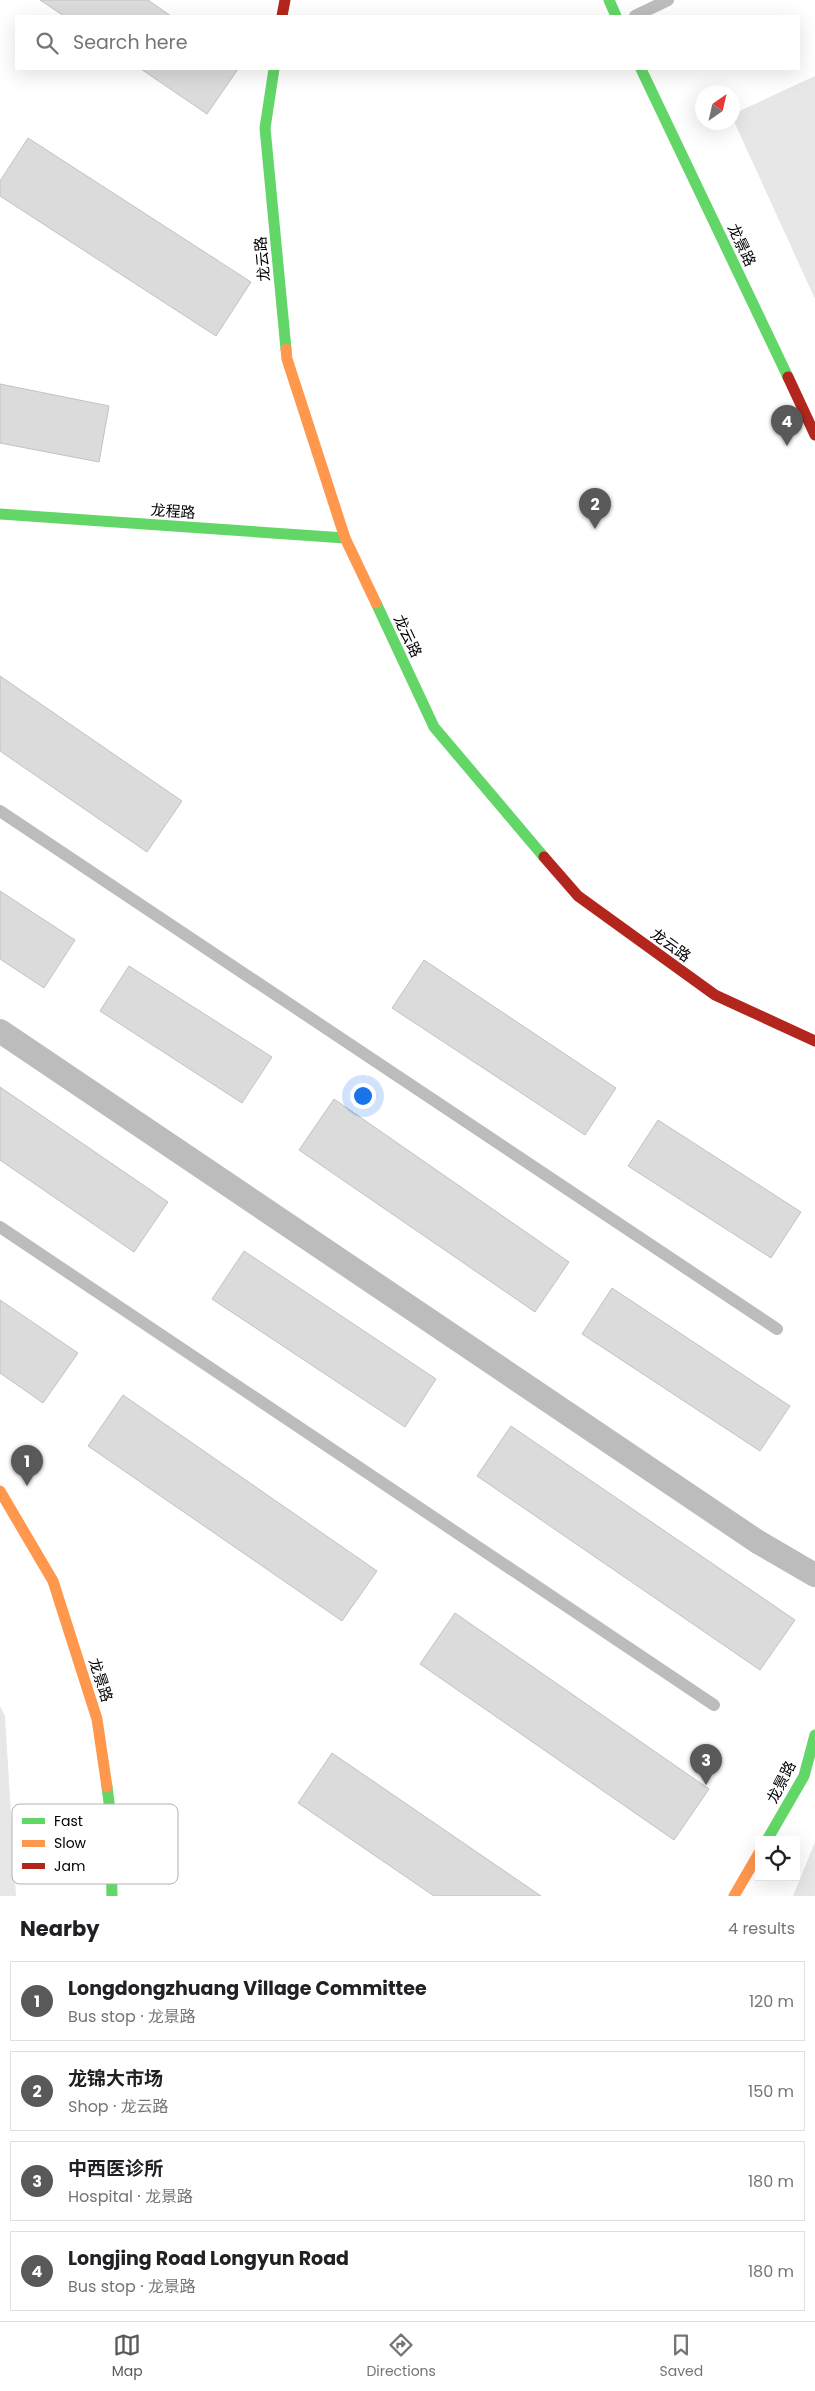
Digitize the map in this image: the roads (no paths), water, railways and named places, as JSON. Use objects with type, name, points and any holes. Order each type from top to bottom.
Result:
[{"type":"street","points":[[282,15],[285,0]]},
{"type":"street","points":[[609,0],[616,15]]},
{"type":"street","name":"龙云路","points":[[274,70],[265,128],[287,360],[345,538],[434,727],[578,896],[715,996],[815,1042]]},
{"type":"street","name":"龙景路","points":[[641,70],[815,434]]},
{"type":"street","name":"龙程路","points":[[0,514],[345,538]]},
{"type":"street","points":[[0,1031],[758,1542],[815,1575]]},
{"type":"street","name":"龙景路","points":[[0,1491],[53,1581],[98,1720],[109,1804]]},
{"type":"street","name":"龙景路","points":[[769,1836],[804,1776],[815,1735]]},
{"type":"street","points":[[734,1896],[755,1860]]},
{"type":"lane","points":[[637,15],[668,0]]},
{"type":"lane","points":[[0,811],[777,1329]]},
{"type":"lane","points":[[0,1227],[714,1706]]},
{"type":"place","name":"Longjing Road Longyun Road","points":[[787,446]]},
{"type":"place","name":"龙锦大市场","points":[[595,529]]},
{"type":"place","name":"Longdongzhuang Village Committee","points":[[27,1486]]},
{"type":"place","name":"中西医诊所","points":[[706,1785]]}]
